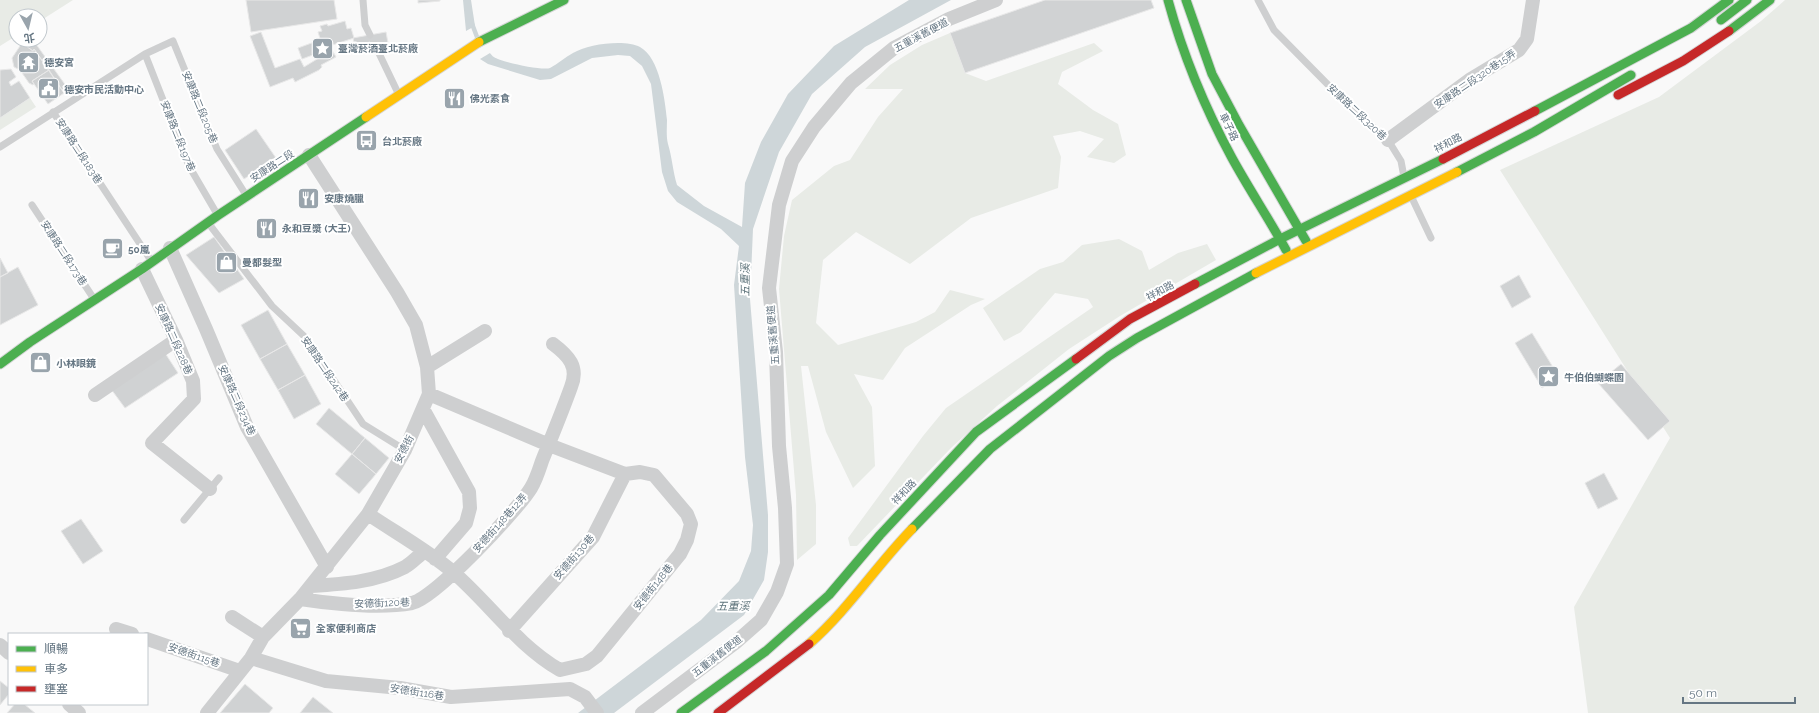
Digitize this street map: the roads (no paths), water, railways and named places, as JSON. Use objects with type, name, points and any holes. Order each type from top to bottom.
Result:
[{"type":"main road","name":"安康路二段","points":[[0,364],[147,266],[208,222],[480,41],[564,0]]},
{"type":"main road","name":"車子路","points":[[1168,0],[1172,18],[1194,80],[1225,145],[1290,256]]},
{"type":"main road","name":"車子路","points":[[1186,0],[1212,74],[1239,125],[1309,246]]},
{"type":"main road","name":"祥和路","points":[[718,713],[810,643],[842,612],[893,549],[990,449],[1120,349],[1136,338],[1309,246],[1560,98],[1654,50],[1685,31],[1729,0]]},
{"type":"main road","points":[[1710,27],[1746,0]]},
{"type":"main road","points":[[1611,99],[1665,71],[1700,50],[1742,22],[1770,0]]},
{"type":"main road","points":[[1560,98],[1666,31]]},
{"type":"main road","name":"祥和路","points":[[682,713],[766,651],[829,595],[880,535],[976,432],[1130,319],[1300,229],[1407,188],[1534,132],[1637,72]]},
{"type":"main road","points":[[1534,132],[1598,105]]},
{"type":"street","name":"五重溪舊便道","points":[[642,713],[735,643],[761,620],[777,592],[787,564],[785,508],[779,446],[776,352],[768,288],[779,205],[792,161],[814,127],[851,83],[894,48],[949,19],[996,0]]},
{"type":"street","name":"安康路二段320巷15弄","points":[[1388,140],[1471,79],[1519,50],[1526,39],[1533,0]]},
{"type":"street","name":"安德街","points":[[207,713],[251,658],[264,637],[311,586],[368,514],[405,450],[429,394],[427,367],[416,325],[397,292],[309,155]]},
{"type":"street","name":"安康路二段234巷","points":[[170,248],[206,328],[247,427],[327,567]]},
{"type":"street","name":"安康路二段228巷","points":[[147,266],[193,382],[194,399],[152,442],[215,484]]},
{"type":"street","points":[[427,367],[485,331]]},
{"type":"street","points":[[95,395],[176,340]]},
{"type":"street","name":"安德街148巷12弄","points":[[453,573],[470,557],[519,504],[531,488],[574,378],[570,360],[553,344]]},
{"type":"street","name":"安德街148巷","points":[[368,514],[430,555],[453,573],[509,631],[548,663],[560,670],[586,664],[597,656],[680,554],[687,540],[691,524],[687,514],[654,475],[640,472],[625,474],[548,445],[429,394]]},
{"type":"street","points":[[311,586],[343,584],[382,577],[430,555],[466,523],[470,508],[469,492],[423,409]]},
{"type":"street","name":"安德街130巷","points":[[509,631],[593,537],[625,474]]},
{"type":"street","name":"安德街120巷","points":[[300,599],[336,604],[381,605],[412,603],[426,597],[453,573]]},
{"type":"street","points":[[232,617],[264,637]]},
{"type":"street","points":[[116,629],[129,633]]},
{"type":"street","name":"安德街115巷","points":[[148,639],[240,672]]},
{"type":"street","points":[[0,645],[8,652]]},
{"type":"street","name":"安德街116巷","points":[[251,658],[326,680],[400,688],[451,697],[570,689],[585,697],[597,713]]},
{"type":"street","points":[[70,705],[79,713]]},
{"type":"lane","points":[[363,0],[365,24],[370,35]]},
{"type":"lane","name":"安康路二段320巷","points":[[1258,0],[1274,30],[1349,106],[1388,140],[1401,161],[1407,188],[1431,238]]},
{"type":"lane","name":"安康路二段205巷","points":[[145,54],[173,42],[217,150],[247,196]]},
{"type":"lane","points":[[375,45],[399,95]]},
{"type":"lane","name":"安康路二段183巷","points":[[145,54],[53,112],[147,266]]},
{"type":"lane","name":"安康路二段197巷","points":[[145,54],[189,166],[218,216]]},
{"type":"lane","points":[[0,147],[53,112]]},
{"type":"lane","name":"安康路二段173巷","points":[[32,205],[95,300]]},
{"type":"lane","name":"安康路二段242巷","points":[[208,222],[272,306],[305,337],[363,424],[405,450]]},
{"type":"lane","points":[[184,520],[215,484]]},
{"type":"water","points":[[463,0],[471,0],[475,26],[466,31]]},
{"type":"water","name":"五重溪","points":[[909,0],[951,0],[865,47],[812,94],[779,152],[753,229],[750,299],[768,515],[768,552],[764,580],[744,615],[614,713],[578,713],[701,620],[739,581],[751,551],[753,525],[745,457],[734,285],[739,246],[721,229],[677,202],[668,191],[662,172],[651,84],[642,66],[630,56],[618,55],[592,58],[551,79],[540,80],[488,64],[480,59],[490,53],[494,57],[504,61],[546,69],[570,55],[588,47],[625,43],[640,47],[647,52],[652,60],[657,70],[663,91],[667,120],[667,141],[677,185],[704,206],[742,227],[745,183],[761,142],[788,94],[834,46]]},
{"type":"waterway","points":[[471,21],[477,37]]},
{"type":"place","name":"臺灣菸酒臺北菸廠","points":[[322,48]]},
{"type":"place","name":"德安宮","points":[[28,62]]},
{"type":"place","name":"德安市民活動中心","points":[[49,89]]},
{"type":"place","name":"佛光素食","points":[[455,98]]},
{"type":"place","name":"台北菸廠","points":[[367,141]]},
{"type":"place","name":"安康燒臘","points":[[308,198]]},
{"type":"place","name":"永和豆漿 (大王)","points":[[267,228]]},
{"type":"place","name":"50嵐","points":[[113,249]]},
{"type":"place","name":"曼都髮型","points":[[226,262]]},
{"type":"place","name":"小林眼鏡","points":[[41,363]]},
{"type":"place","name":"牛伯伯蝴蝶園","points":[[1548,377]]},
{"type":"place","name":"全家便利商店","points":[[301,628]]}]
